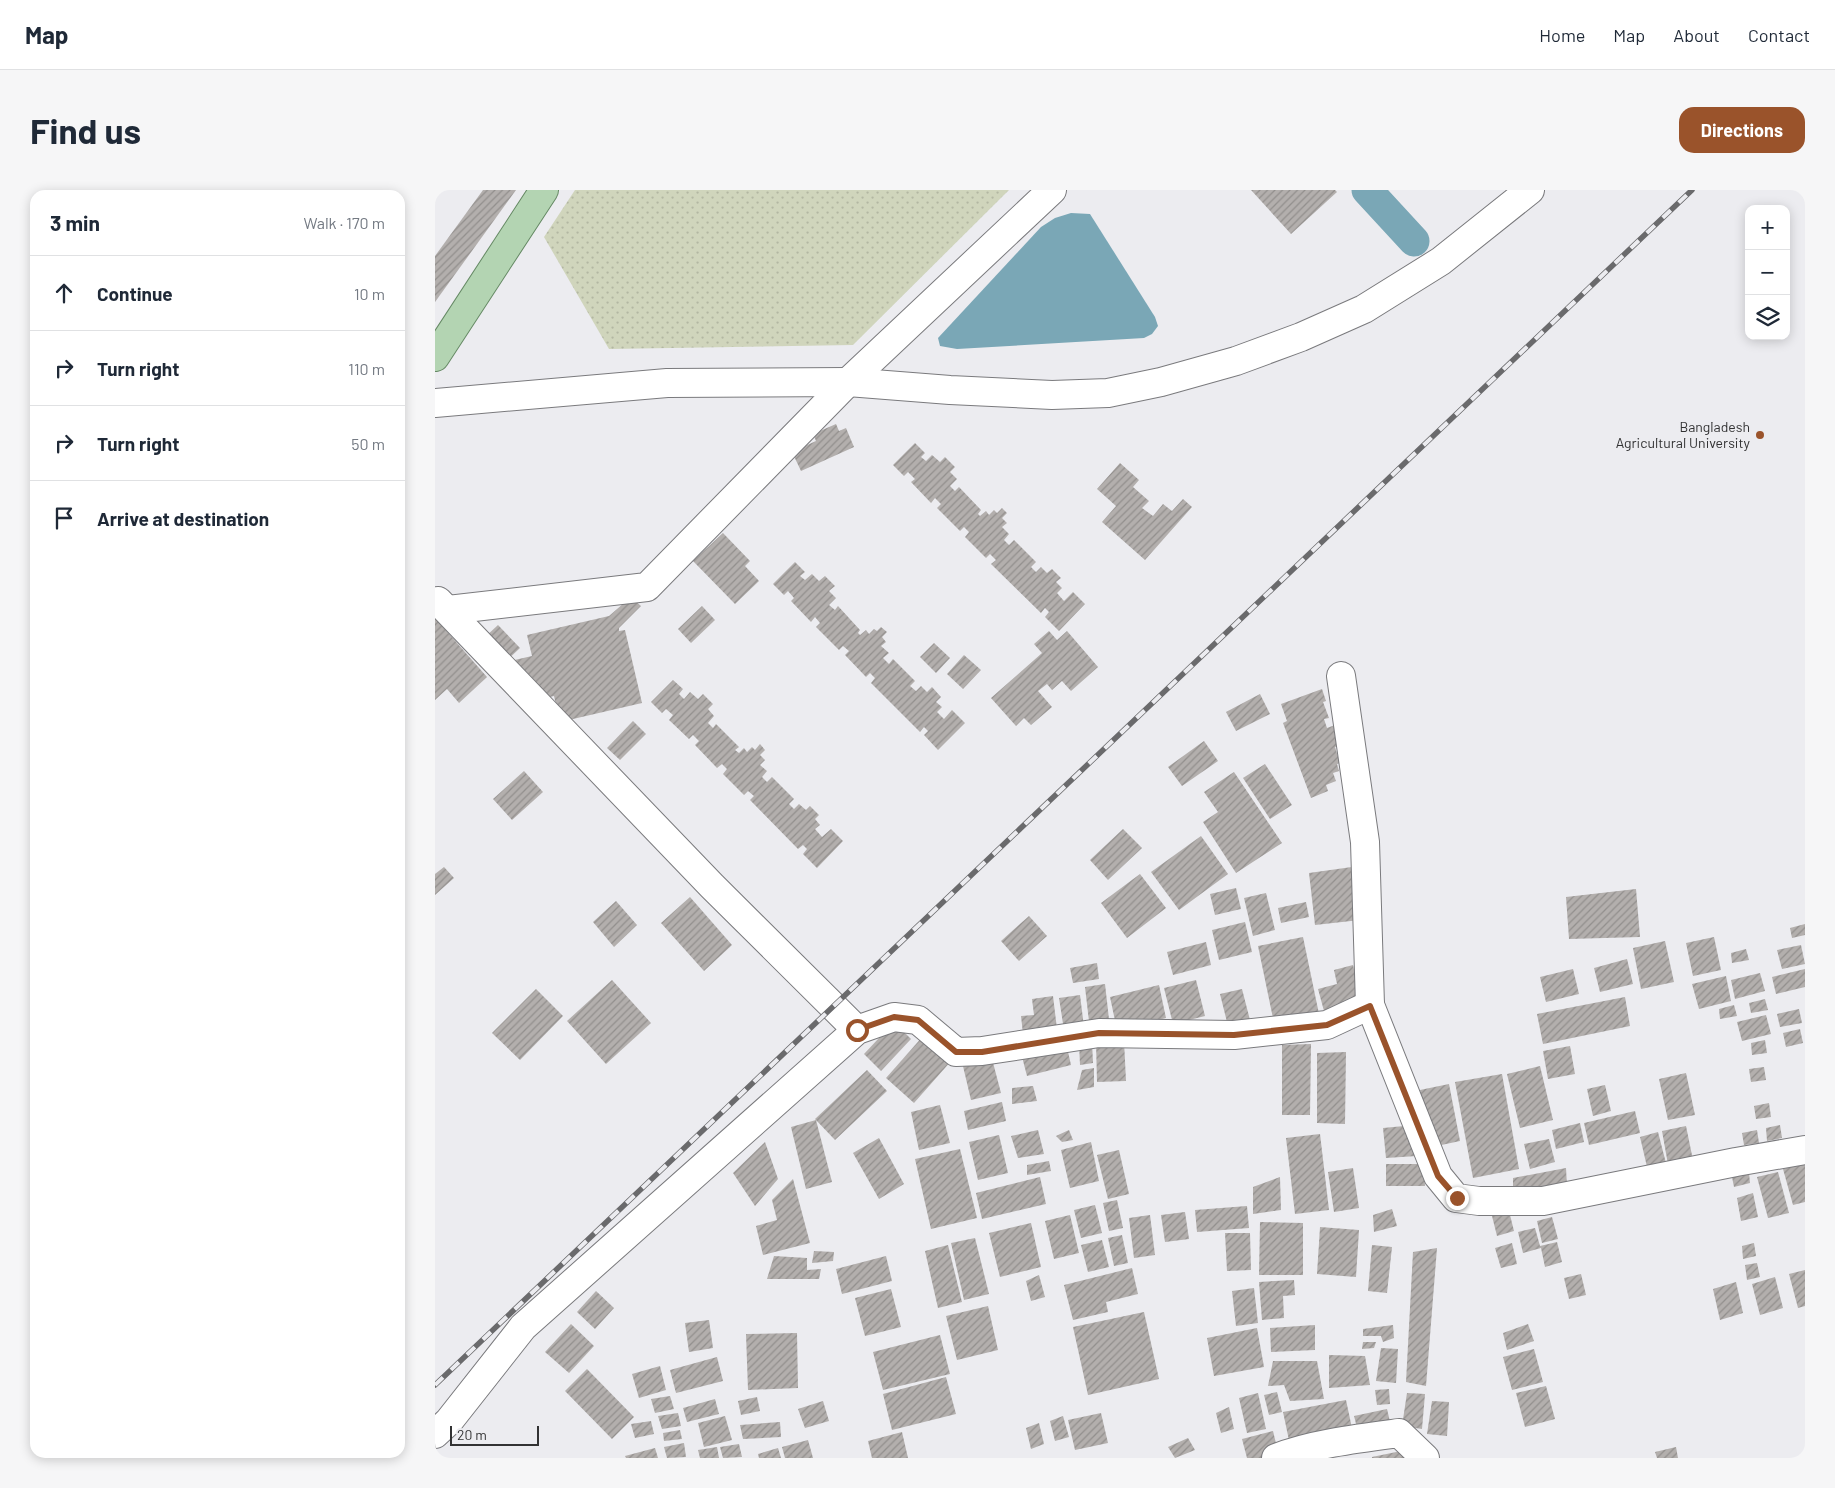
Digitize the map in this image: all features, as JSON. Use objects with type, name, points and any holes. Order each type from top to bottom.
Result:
[{"type":"main road","points":[[435,357],[544,190]]},
{"type":"street","points":[[441,604],[647,587],[848,382],[1052,190]]},
{"type":"street","points":[[435,403],[667,383],[848,382],[1052,395],[1108,393],[1161,382],[1237,361],[1301,337],[1364,309],[1441,261],[1530,190]]},
{"type":"street","points":[[441,604],[712,886],[857,1030]]},
{"type":"street","points":[[1341,676],[1365,842],[1370,1006],[1438,1176],[1457,1198],[1479,1201],[1543,1201],[1805,1150]]},
{"type":"street","points":[[435,1434],[449,1420],[523,1327],[857,1030],[894,1017],[918,1020],[956,1052],[982,1052],[1099,1033],[1234,1035],[1327,1025],[1370,1006]]},
{"type":"street","points":[[1275,1458],[1287,1453],[1355,1439],[1399,1433],[1425,1458]]},
{"type":"green space","points":[[575,190],[1009,190],[853,345],[609,349],[544,237]]},
{"type":"water","points":[[1071,213],[1090,214],[1155,317],[1158,326],[1152,334],[1144,338],[957,349],[940,346],[938,338],[1041,227],[1055,218]]},
{"type":"building","points":[[483,190],[516,190],[435,302],[435,256]]},
{"type":"building","points":[[1251,190],[1335,190],[1337,192],[1291,234]]},
{"type":"building","points":[[836,424],[839,431],[846,428],[854,447],[801,471],[792,452],[816,441],[813,434]]},
{"type":"building","points":[[915,443],[925,453],[921,457],[926,461],[932,455],[940,462],[945,457],[955,467],[950,472],[957,479],[950,486],[955,491],[959,487],[981,510],[978,514],[980,516],[986,511],[989,515],[994,510],[997,513],[1002,508],[1007,513],[1002,518],[1007,523],[1002,527],[1009,534],[1004,540],[1009,545],[1014,540],[1036,562],[1031,567],[1036,572],[1041,567],[1047,573],[1052,569],[1061,578],[1056,582],[1062,588],[1057,593],[1064,601],[1073,592],[1085,604],[1059,631],[1045,617],[1049,612],[1045,608],[1041,613],[991,564],[996,560],[990,554],[986,558],[965,537],[969,532],[964,527],[960,531],[937,508],[941,504],[935,498],[931,503],[911,482],[915,479],[908,472],[904,476],[893,465]]},
{"type":"building","points":[[1120,463],[1139,480],[1133,487],[1149,501],[1142,508],[1153,516],[1163,504],[1172,511],[1183,499],[1192,507],[1145,560],[1102,522],[1116,506],[1097,489]]},
{"type":"building","points":[[723,533],[750,561],[745,566],[759,581],[735,604],[693,561]]},
{"type":"building","points":[[795,562],[805,572],[800,576],[805,580],[812,574],[819,581],[825,576],[835,586],[829,591],[836,598],[829,605],[835,610],[838,606],[860,630],[858,633],[860,635],[866,630],[869,634],[874,629],[877,631],[881,627],[887,632],[882,637],[886,642],[881,646],[889,653],[883,658],[889,664],[893,659],[915,681],[910,686],[916,691],[921,686],[927,692],[932,687],[941,697],[936,702],[942,707],[937,712],[944,719],[952,710],[965,723],[938,750],[924,735],[928,731],[924,727],[920,732],[871,683],[875,678],[870,673],[866,677],[845,655],[849,651],[843,646],[839,650],[816,627],[820,623],[815,617],[811,622],[791,601],[794,598],[788,591],[784,595],[773,584]]},
{"type":"building","points":[[631,597],[641,606],[619,628],[619,631],[625,630],[642,703],[560,722],[554,696],[538,700],[506,662],[532,656],[527,635],[609,616]]},
{"type":"building","points":[[702,606],[715,620],[691,643],[678,629]]},
{"type":"building","points":[[435,618],[487,677],[459,703],[447,689],[435,700]]},
{"type":"building","points":[[498,625],[520,648],[506,661],[484,638]]},
{"type":"building","points":[[1049,631],[1057,640],[1067,631],[1098,667],[1071,691],[1062,681],[1052,690],[1047,684],[1038,691],[1052,707],[1031,725],[1024,718],[1016,726],[991,698],[1042,653],[1034,644]]},
{"type":"building","points":[[934,643],[950,658],[936,673],[920,657]]},
{"type":"building","points":[[964,655],[981,670],[963,689],[947,674]]},
{"type":"building","points":[[673,680],[683,689],[679,694],[684,699],[690,692],[698,699],[703,694],[713,704],[708,709],[714,716],[708,723],[713,728],[716,724],[739,747],[735,750],[739,753],[744,748],[747,752],[752,747],[755,750],[760,744],[765,750],[760,755],[765,760],[760,765],[767,771],[762,777],[767,782],[772,777],[794,799],[789,804],[794,809],[799,804],[806,810],[810,806],[819,815],[815,819],[820,825],[815,829],[822,837],[831,829],[843,841],[817,868],[803,854],[807,849],[803,845],[798,849],[750,800],[754,796],[748,791],[744,795],[723,774],[727,769],[722,764],[717,768],[695,745],[699,741],[693,735],[689,739],[669,720],[673,715],[666,709],[662,713],[651,702]]},
{"type":"building","points":[[1322,689],[1326,701],[1323,702],[1329,718],[1324,719],[1327,728],[1335,725],[1343,745],[1335,747],[1340,763],[1337,764],[1339,771],[1333,773],[1336,781],[1326,785],[1328,791],[1311,798],[1283,723],[1287,721],[1281,704]]},
{"type":"building","points":[[1260,694],[1270,714],[1236,731],[1226,712]]},
{"type":"building","points":[[633,721],[646,734],[620,760],[607,748]]},
{"type":"building","points":[[1204,741],[1218,761],[1182,786],[1168,767]]},
{"type":"building","points":[[1265,764],[1292,805],[1270,819],[1243,778]]},
{"type":"building","points":[[524,771],[543,792],[512,820],[493,799]]},
{"type":"building","points":[[1234,772],[1282,843],[1236,873],[1203,822],[1218,812],[1204,792]]},
{"type":"building","points":[[1123,829],[1142,848],[1108,880],[1090,860]]},
{"type":"building","points":[[1201,836],[1228,874],[1179,910],[1151,872]]},
{"type":"building","points":[[1359,866],[1360,920],[1315,925],[1309,873]]},
{"type":"building","points":[[444,867],[454,878],[435,895],[435,874]]},
{"type":"building","points":[[1140,874],[1166,908],[1127,938],[1101,903]]},
{"type":"building","points":[[1236,888],[1241,909],[1215,915],[1210,894]]},
{"type":"building","points":[[1636,889],[1640,937],[1569,939],[1566,897]]},
{"type":"building","points":[[1266,893],[1275,930],[1253,936],[1244,898]]},
{"type":"building","points":[[690,897],[732,945],[704,971],[661,923]]},
{"type":"building","points":[[616,901],[637,925],[614,947],[593,922]]},
{"type":"building","points":[[1306,902],[1309,917],[1281,923],[1278,908]]},
{"type":"building","points":[[1029,916],[1047,936],[1019,961],[1001,941]]},
{"type":"building","points":[[1245,922],[1252,952],[1219,960],[1212,930]]},
{"type":"building","points":[[1805,924],[1805,935],[1792,938],[1790,928]]},
{"type":"building","points":[[1303,937],[1319,1014],[1274,1023],[1258,946]]},
{"type":"building","points":[[1714,937],[1721,970],[1693,976],[1686,943]]},
{"type":"building","points":[[1665,941],[1674,982],[1641,989],[1633,948]]},
{"type":"building","points":[[1206,942],[1211,965],[1173,975],[1167,952]]},
{"type":"building","points":[[1801,945],[1805,964],[1782,969],[1777,950]]},
{"type":"building","points":[[1746,949],[1749,960],[1732,963],[1731,953]]},
{"type":"building","points":[[1627,959],[1633,984],[1600,992],[1594,968]]},
{"type":"building","points":[[1097,963],[1099,979],[1073,983],[1070,968]]},
{"type":"building","points":[[1353,965],[1362,1002],[1324,1011],[1318,989],[1337,984],[1334,970]]},
{"type":"building","points":[[1573,969],[1579,994],[1546,1002],[1540,977]]},
{"type":"building","points":[[1805,969],[1805,987],[1776,994],[1772,977]]},
{"type":"building","points":[[1760,973],[1765,991],[1735,999],[1731,980]]},
{"type":"building","points":[[1726,976],[1731,1001],[1699,1009],[1692,984]]},
{"type":"building","points":[[612,980],[651,1023],[606,1064],[567,1021]]},
{"type":"building","points":[[1196,980],[1205,1016],[1173,1024],[1164,988]]},
{"type":"building","points":[[1105,984],[1110,1028],[1090,1030],[1085,987]]},
{"type":"building","points":[[1159,985],[1166,1018],[1117,1030],[1110,997]]},
{"type":"building","points":[[536,989],[563,1016],[520,1060],[492,1033]]},
{"type":"building","points":[[1242,989],[1251,1024],[1229,1030],[1220,994]]},
{"type":"building","points":[[1080,995],[1084,1027],[1064,1030],[1059,998]]},
{"type":"building","points":[[1053,996],[1057,1029],[1023,1034],[1021,1016],[1034,1015],[1032,999]]},
{"type":"building","points":[[1625,997],[1630,1026],[1543,1044],[1537,1014]]},
{"type":"building","points":[[1765,999],[1768,1010],[1751,1013],[1749,1003]]},
{"type":"building","points":[[1734,1005],[1737,1016],[1720,1019],[1719,1009]]},
{"type":"building","points":[[1799,1009],[1802,1023],[1780,1027],[1777,1014]]},
{"type":"building","points":[[1766,1015],[1771,1034],[1742,1041],[1737,1022]]},
{"type":"building","points":[[894,1022],[911,1039],[881,1071],[864,1054]]},
{"type":"building","points":[[1800,1029],[1803,1043],[1786,1047],[1783,1033]]},
{"type":"building","points":[[924,1035],[952,1060],[914,1103],[886,1078]]},
{"type":"building","points":[[1765,1040],[1767,1053],[1752,1055],[1751,1043]]},
{"type":"building","points":[[1124,1041],[1126,1081],[1097,1082],[1096,1042]]},
{"type":"building","points":[[1092,1042],[1093,1063],[1080,1065],[1079,1043]]},
{"type":"building","points":[[1066,1043],[1071,1065],[1027,1076],[1021,1053]]},
{"type":"building","points":[[1311,1044],[1310,1115],[1282,1115],[1282,1045]]},
{"type":"building","points":[[1570,1046],[1575,1074],[1548,1079],[1543,1051]]},
{"type":"building","points":[[1346,1052],[1345,1124],[1317,1123],[1317,1053]]},
{"type":"building","points":[[991,1055],[1001,1093],[971,1100],[962,1062]]},
{"type":"building","points":[[1540,1066],[1553,1120],[1520,1128],[1507,1074]]},
{"type":"building","points":[[1764,1067],[1766,1080],[1751,1082],[1749,1069]]},
{"type":"building","points":[[1094,1068],[1094,1087],[1077,1090],[1082,1070]]},
{"type":"building","points":[[867,1070],[887,1091],[835,1140],[815,1119]]},
{"type":"building","points":[[1686,1073],[1695,1115],[1668,1120],[1659,1079]]},
{"type":"building","points":[[1502,1074],[1519,1169],[1473,1178],[1455,1082]]},
{"type":"building","points":[[1449,1084],[1460,1141],[1432,1147],[1420,1090]]},
{"type":"building","points":[[1605,1085],[1611,1111],[1593,1116],[1587,1089]]},
{"type":"building","points":[[1033,1086],[1037,1101],[1012,1104],[1012,1088]]},
{"type":"building","points":[[1002,1102],[1006,1121],[968,1130],[964,1111]]},
{"type":"building","points":[[1769,1103],[1771,1117],[1756,1119],[1754,1106]]},
{"type":"building","points":[[940,1105],[950,1143],[919,1150],[911,1112]]},
{"type":"building","points":[[1635,1111],[1640,1133],[1589,1145],[1584,1123]]},
{"type":"building","points":[[816,1120],[832,1182],[806,1189],[791,1127]]},
{"type":"building","points":[[1580,1123],[1584,1142],[1556,1149],[1552,1130]]},
{"type":"building","points":[[1415,1125],[1417,1156],[1386,1158],[1383,1128]]},
{"type":"building","points":[[1780,1125],[1782,1138],[1767,1141],[1766,1128]]},
{"type":"building","points":[[1686,1126],[1694,1165],[1669,1170],[1662,1131]]},
{"type":"building","points":[[1038,1130],[1044,1154],[1018,1158],[1011,1136]]},
{"type":"building","points":[[1069,1130],[1073,1140],[1062,1142],[1056,1136]]},
{"type":"building","points":[[1757,1130],[1759,1143],[1744,1145],[1742,1133]]},
{"type":"building","points":[[1658,1132],[1667,1167],[1648,1171],[1640,1137]]},
{"type":"building","points":[[1320,1134],[1329,1210],[1295,1214],[1286,1138]]},
{"type":"building","points":[[999,1135],[1008,1173],[978,1180],[969,1142]]},
{"type":"building","points":[[879,1138],[904,1184],[879,1199],[853,1153]]},
{"type":"building","points":[[1549,1139],[1555,1162],[1530,1169],[1524,1144]]},
{"type":"building","points":[[765,1142],[778,1179],[755,1206],[733,1173]]},
{"type":"building","points":[[1091,1142],[1099,1181],[1070,1188],[1061,1150]]},
{"type":"building","points":[[960,1149],[977,1218],[931,1229],[915,1159]]},
{"type":"building","points":[[1119,1150],[1129,1194],[1108,1199],[1097,1155]]},
{"type":"building","points":[[1049,1161],[1051,1171],[1027,1175],[1027,1165]]},
{"type":"building","points":[[1748,1163],[1750,1183],[1734,1187],[1730,1167]]},
{"type":"building","points":[[1805,1163],[1805,1202],[1793,1205],[1783,1169]]},
{"type":"building","points":[[1386,1164],[1424,1164],[1425,1186],[1386,1186]]},
{"type":"building","points":[[1353,1168],[1359,1208],[1334,1212],[1328,1172]]},
{"type":"building","points":[[1566,1168],[1567,1186],[1513,1195],[1513,1178]]},
{"type":"building","points":[[1778,1172],[1789,1213],[1768,1218],[1757,1177]]},
{"type":"building","points":[[1040,1177],[1046,1204],[982,1219],[976,1193]]},
{"type":"building","points":[[1280,1177],[1281,1210],[1253,1214],[1253,1187]]},
{"type":"building","points":[[793,1179],[810,1243],[763,1255],[756,1226],[777,1220],[772,1200]]},
{"type":"building","points":[[1753,1193],[1758,1217],[1741,1221],[1737,1198]]},
{"type":"building","points":[[1117,1200],[1123,1228],[1109,1231],[1103,1203]]},
{"type":"building","points":[[1095,1205],[1102,1233],[1081,1238],[1074,1210]]},
{"type":"building","points":[[1247,1206],[1249,1228],[1197,1232],[1195,1210]]},
{"type":"building","points":[[1392,1209],[1397,1226],[1374,1232],[1373,1215]]},
{"type":"building","points":[[1509,1211],[1514,1231],[1497,1236],[1492,1216]]},
{"type":"building","points":[[1185,1212],[1189,1239],[1165,1242],[1161,1215]]},
{"type":"building","points":[[1070,1215],[1079,1253],[1054,1259],[1045,1221]]},
{"type":"building","points":[[1150,1215],[1155,1255],[1134,1258],[1129,1218]]},
{"type":"building","points":[[1552,1217],[1558,1239],[1542,1243],[1537,1221]]},
{"type":"building","points":[[1260,1222],[1303,1223],[1303,1275],[1259,1275]]},
{"type":"building","points":[[1031,1223],[1041,1267],[1000,1277],[989,1233]]},
{"type":"building","points":[[1320,1227],[1359,1230],[1356,1277],[1317,1274]]},
{"type":"building","points":[[1535,1228],[1540,1246],[1557,1242],[1562,1262],[1545,1267],[1541,1248],[1523,1253],[1518,1232]]},
{"type":"building","points":[[1225,1233],[1250,1233],[1251,1270],[1227,1271]]},
{"type":"building","points":[[1122,1235],[1128,1263],[1114,1266],[1108,1238]]},
{"type":"building","points":[[975,1238],[989,1294],[964,1300],[951,1243]]},
{"type":"building","points":[[1102,1240],[1109,1267],[1088,1272],[1081,1245]]},
{"type":"building","points":[[1512,1243],[1517,1264],[1501,1268],[1495,1248]]},
{"type":"building","points":[[1754,1243],[1756,1256],[1743,1259],[1742,1246]]},
{"type":"building","points":[[948,1245],[962,1302],[938,1308],[925,1251]]},
{"type":"building","points":[[1372,1245],[1392,1247],[1387,1293],[1368,1291]]},
{"type":"building","points":[[1437,1248],[1426,1386],[1406,1382],[1413,1252]]},
{"type":"building","points":[[814,1251],[834,1252],[833,1261],[812,1263]]},
{"type":"building","points":[[774,1256],[807,1258],[807,1270],[821,1269],[819,1279],[767,1279]]},
{"type":"building","points":[[886,1256],[892,1281],[842,1294],[836,1269]]},
{"type":"building","points":[[1757,1263],[1760,1277],[1747,1280],[1745,1265]]},
{"type":"building","points":[[1132,1268],[1138,1294],[1106,1302],[1108,1312],[1073,1320],[1064,1285]]},
{"type":"building","points":[[1805,1270],[1805,1306],[1798,1308],[1789,1274]]},
{"type":"building","points":[[1581,1274],[1586,1295],[1569,1299],[1564,1278]]},
{"type":"building","points":[[1039,1275],[1045,1297],[1031,1301],[1026,1281]]},
{"type":"building","points":[[1775,1277],[1783,1308],[1760,1315],[1752,1284]]},
{"type":"building","points":[[1294,1280],[1295,1295],[1283,1296],[1284,1318],[1262,1320],[1259,1282]]},
{"type":"building","points":[[1736,1282],[1743,1313],[1720,1320],[1713,1289]]},
{"type":"building","points":[[1254,1288],[1258,1323],[1236,1326],[1232,1291]]},
{"type":"building","points":[[891,1289],[901,1327],[865,1336],[855,1298]]},
{"type":"building","points":[[596,1291],[614,1308],[595,1329],[577,1312]]},
{"type":"building","points":[[988,1306],[998,1350],[957,1360],[946,1316]]},
{"type":"building","points":[[1144,1312],[1159,1379],[1088,1395],[1073,1327]]},
{"type":"building","points":[[709,1320],[713,1348],[689,1352],[685,1323]]},
{"type":"building","points":[[571,1324],[594,1346],[569,1373],[545,1352]]},
{"type":"building","points":[[1528,1324],[1534,1341],[1507,1350],[1503,1333]]},
{"type":"building","points":[[1315,1325],[1315,1350],[1271,1352],[1270,1328]]},
{"type":"building","points":[[1393,1325],[1394,1338],[1383,1342],[1381,1336],[1363,1336],[1363,1329]]},
{"type":"building","points":[[1257,1328],[1264,1367],[1214,1376],[1207,1338]]},
{"type":"building","points":[[797,1333],[798,1388],[748,1390],[746,1334]]},
{"type":"building","points":[[940,1335],[950,1374],[883,1390],[873,1352]]},
{"type":"building","points":[[1363,1342],[1376,1342],[1374,1348],[1362,1349]]},
{"type":"building","points":[[1381,1348],[1398,1349],[1396,1383],[1376,1381]]},
{"type":"building","points":[[1534,1349],[1543,1382],[1512,1390],[1503,1357]]},
{"type":"building","points":[[1329,1355],[1365,1356],[1370,1385],[1329,1388]]},
{"type":"building","points":[[717,1357],[723,1381],[676,1393],[670,1370]]},
{"type":"building","points":[[1273,1361],[1317,1361],[1324,1399],[1290,1401],[1284,1385],[1268,1386]]},
{"type":"building","points":[[660,1366],[666,1390],[639,1398],[632,1374]]},
{"type":"building","points":[[587,1369],[634,1417],[612,1439],[565,1391]]},
{"type":"building","points":[[946,1377],[956,1414],[892,1430],[883,1394]]},
{"type":"building","points":[[1546,1386],[1555,1419],[1525,1427],[1516,1393]]},
{"type":"building","points":[[1389,1389],[1390,1404],[1377,1405],[1375,1390]]},
{"type":"building","points":[[1277,1392],[1282,1412],[1269,1415],[1264,1395]]},
{"type":"building","points":[[1258,1393],[1266,1429],[1247,1433],[1239,1398]]},
{"type":"building","points":[[1407,1393],[1425,1394],[1422,1429],[1402,1426]]},
{"type":"building","points":[[670,1396],[674,1409],[655,1413],[651,1399]]},
{"type":"building","points":[[757,1397],[760,1411],[741,1415],[738,1401]]},
{"type":"building","points":[[715,1399],[719,1414],[687,1422],[683,1408]]},
{"type":"building","points":[[1346,1400],[1353,1433],[1290,1445],[1283,1412]]},
{"type":"building","points":[[823,1401],[829,1421],[805,1428],[798,1409]]},
{"type":"building","points":[[1432,1401],[1449,1402],[1447,1436],[1427,1434]]},
{"type":"building","points":[[1229,1407],[1234,1429],[1221,1433],[1216,1413]]},
{"type":"building","points":[[1387,1409],[1391,1426],[1359,1435],[1354,1416]]},
{"type":"building","points":[[678,1413],[681,1426],[662,1429],[658,1416]]},
{"type":"building","points":[[1101,1413],[1108,1443],[1075,1450],[1068,1420]]},
{"type":"building","points":[[725,1416],[732,1440],[704,1447],[698,1423]]},
{"type":"building","points":[[1063,1416],[1069,1437],[1055,1441],[1050,1421]]},
{"type":"building","points":[[651,1421],[654,1434],[635,1438],[631,1424]]},
{"type":"building","points":[[780,1422],[781,1437],[743,1439],[740,1425]]},
{"type":"building","points":[[1039,1423],[1044,1444],[1031,1449],[1026,1428]]},
{"type":"building","points":[[680,1430],[682,1439],[664,1441],[663,1433]]},
{"type":"building","points":[[1273,1431],[1279,1456],[1272,1458],[1247,1458],[1242,1439]]},
{"type":"building","points":[[902,1432],[908,1458],[872,1458],[868,1441]]},
{"type":"building","points":[[1188,1438],[1195,1450],[1175,1458],[1168,1447]]},
{"type":"building","points":[[808,1440],[813,1458],[785,1458],[782,1447]]},
{"type":"building","points":[[684,1443],[686,1457],[667,1458],[664,1447]]},
{"type":"building","points":[[739,1444],[742,1457],[723,1458],[720,1447]]},
{"type":"building","points":[[717,1447],[719,1458],[700,1458],[698,1450]]},
{"type":"building","points":[[1676,1447],[1678,1458],[1657,1458],[1655,1452]]},
{"type":"building","points":[[655,1448],[658,1458],[626,1458],[625,1456]]},
{"type":"building","points":[[778,1448],[781,1458],[759,1458],[758,1454]]},
{"type":"building","points":[[1406,1450],[1416,1458],[1372,1458],[1372,1457]]},
{"type":"waterway","points":[[1367,190],[1414,241]]},
{"type":"railway","points":[[435,1385],[1692,190]]},
{"type":"place","name":"Bangladesh Agricultural University","points":[[1760,435]]},
{"type":"route","points":[[857,1030],[894,1017],[918,1020],[956,1052],[982,1052],[1099,1033],[1234,1035],[1327,1025],[1370,1006],[1438,1176],[1457,1198]]}]
